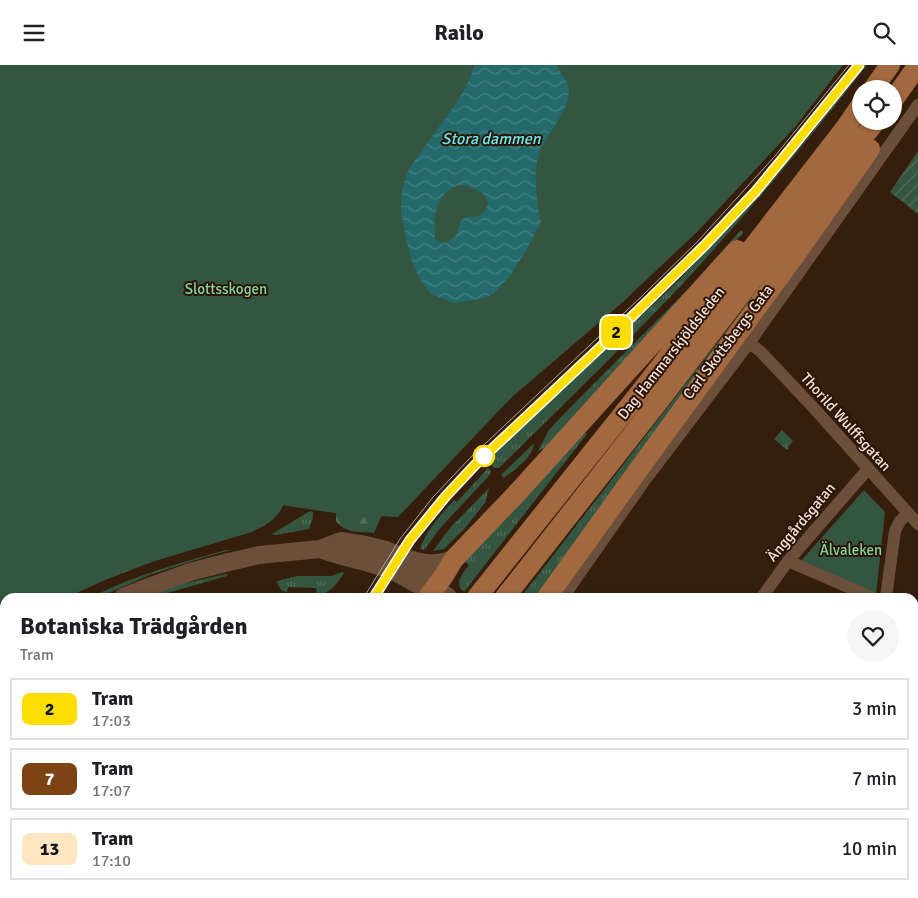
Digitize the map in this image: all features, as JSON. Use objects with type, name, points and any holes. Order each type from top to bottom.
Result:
[{"type":"main road","points":[[879,80],[890,65]]},
{"type":"main road","points":[[902,88],[918,65]]},
{"type":"main road","name":"Dag Hammarskjöldsleden","points":[[480,593],[642,390],[852,117]]},
{"type":"main road","name":"Dag Hammarskjöldsleden","points":[[508,593],[869,130]]},
{"type":"main road","points":[[550,593],[798,251],[881,135],[882,130]]},
{"type":"main road","points":[[431,585],[443,577],[454,559],[518,492],[729,257],[799,188]]},
{"type":"main road","points":[[133,593],[190,572],[259,555],[340,549],[366,545],[401,556],[431,585]]},
{"type":"main road","points":[[340,549],[431,585]]},
{"type":"street","name":"Carl Skottsbergs Gata","points":[[566,593],[645,480],[749,343],[918,105]]},
{"type":"street","name":"Thorild Wulffsgatan","points":[[749,343],[760,351],[811,405],[918,524]]},
{"type":"street","name":"Änggårdsgatan","points":[[765,593],[788,561],[868,469]]},
{"type":"street","points":[[887,593],[895,531],[900,521],[908,513]]},
{"type":"street","points":[[788,561],[862,593]]},
{"type":"green space","name":"Slottsskogen","points":[[0,65],[843,65],[795,127],[698,231],[624,301],[511,398],[398,517],[341,514],[281,505],[266,525],[125,571],[74,593],[0,593]]},
{"type":"green space","points":[[865,65],[867,65],[855,80],[853,80]]},
{"type":"green space","points":[[852,82],[852,84],[780,173],[689,277],[619,350],[499,468],[494,468],[487,460],[675,284],[775,176]]},
{"type":"green space","points":[[918,151],[918,214],[890,192]]},
{"type":"green space","points":[[741,230],[743,233],[628,362],[547,447],[538,451],[549,430],[559,419],[688,289]]},
{"type":"green space","points":[[792,242],[542,593],[524,593],[741,312]]},
{"type":"green space","points":[[782,430],[793,441],[787,450],[774,439]]},
{"type":"green space","points":[[583,431],[587,434],[464,592],[459,586],[459,582],[469,565],[463,560]]},
{"type":"green space","points":[[533,444],[526,460],[504,478],[501,475]]},
{"type":"green space","points":[[488,468],[491,472],[488,477],[442,526],[424,550],[420,549],[426,535],[439,517],[454,500],[457,502]]},
{"type":"green space","points":[[489,488],[485,503],[465,528],[444,549],[433,551],[450,528]]},
{"type":"green space","name":"Älvaleken","points":[[864,490],[885,512],[876,593],[800,562]]},
{"type":"green space","points":[[284,504],[279,513],[270,522],[252,532],[154,561],[77,593],[67,593],[273,505]]},
{"type":"green space","points":[[384,510],[374,533],[348,530],[336,521],[336,512]]},
{"type":"green space","points":[[310,511],[313,512],[313,518],[309,529],[276,535],[272,534]]},
{"type":"green space","points":[[231,550],[149,575],[109,593],[100,593],[141,576]]},
{"type":"green space","points":[[344,573],[326,593],[317,593],[316,588],[288,587],[287,592],[280,588],[277,581],[297,576],[331,576]]},
{"type":"green space","points":[[228,575],[168,593],[156,593],[182,584]]},
{"type":"water","name":"Stora dammen","points":[[475,65],[556,65],[568,85],[569,93],[564,110],[540,150],[538,157],[536,186],[541,222],[527,249],[510,276],[493,294],[484,298],[453,303],[431,294],[421,281],[413,264],[401,212],[402,191],[407,173],[467,85]],"holes":[[[459,185],[470,187],[482,193],[488,202],[487,207],[481,215],[463,219],[456,236],[451,240],[446,242],[438,241],[435,239],[435,214],[437,207],[445,194]]]},
{"type":"tram line","points":[[366,593],[400,539],[433,497],[470,458],[698,241],[775,156],[849,65]]},
{"type":"tram line","points":[[377,593],[410,540],[446,496],[476,464],[650,301],[705,245],[781,162],[859,65]]},
{"type":"tram line","name":"2","points":[[376,593],[420,526],[446,496],[476,464],[609,339],[705,245],[756,191],[859,65]]}]
